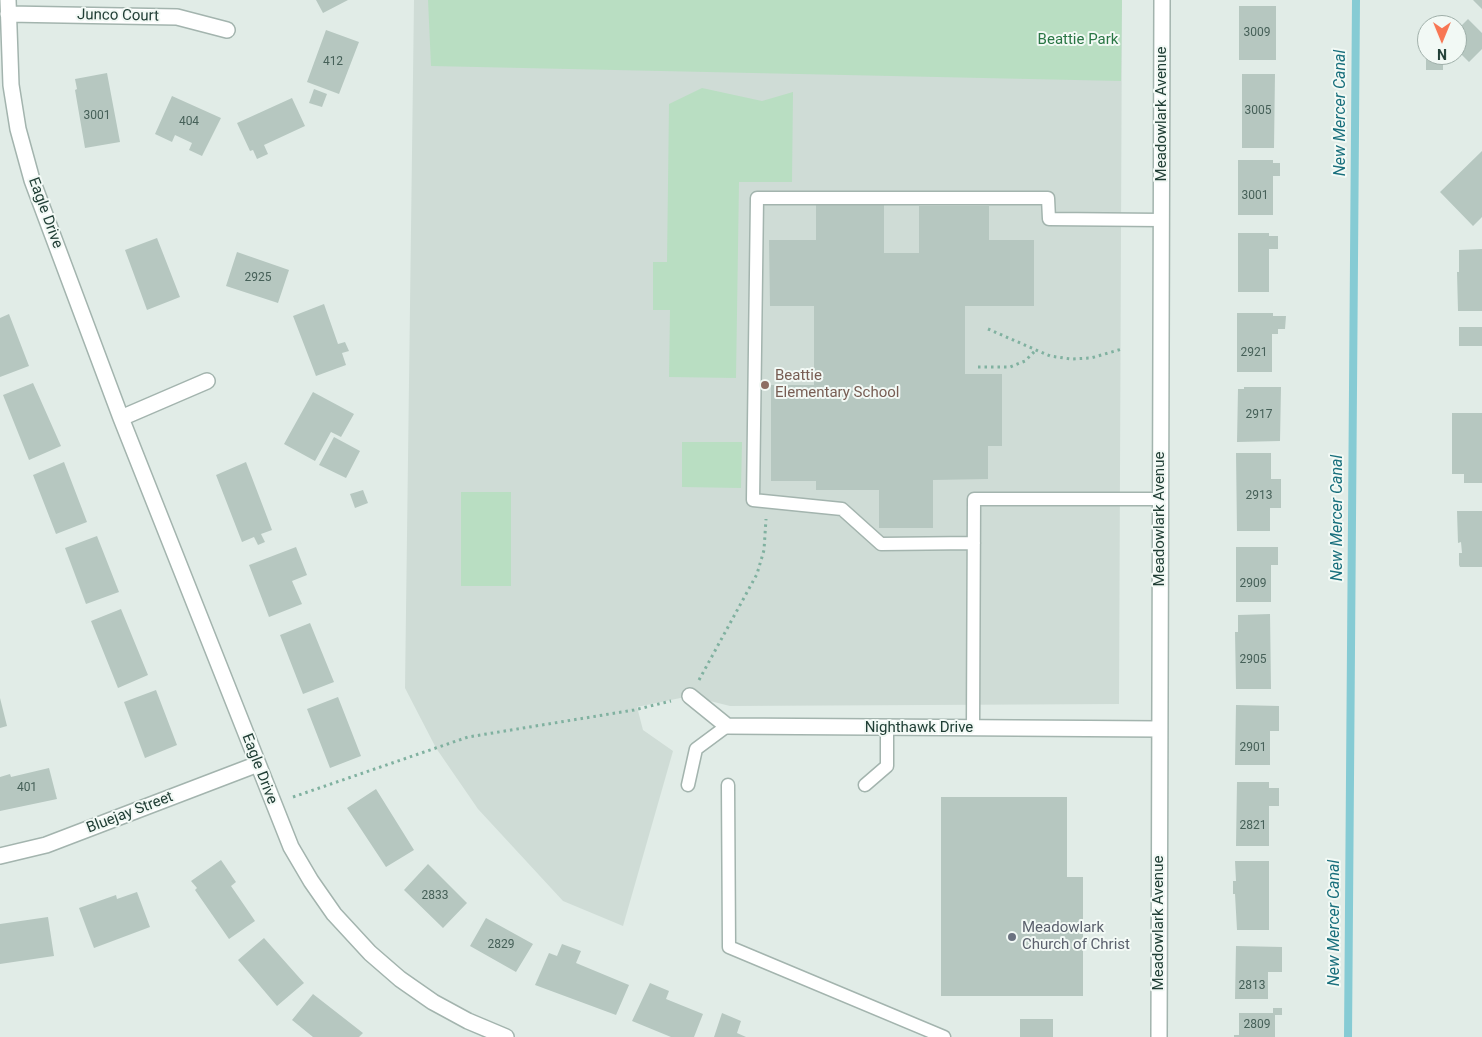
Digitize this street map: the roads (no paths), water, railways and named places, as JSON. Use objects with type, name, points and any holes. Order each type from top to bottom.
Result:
[{"type":"street","name":"Meadowlark Avenue","points":[[1159,1037],[1162,0]]},
{"type":"street","name":"Junco Court","points":[[8,7],[178,17],[227,30]]},
{"type":"street","name":"Eagle Drive","points":[[8,7],[11,85],[18,129],[32,180],[121,418],[291,847],[311,881],[340,920],[370,953],[420,993],[468,1021],[506,1037]]},
{"type":"street","points":[[121,418],[207,381]]},
{"type":"street","points":[[690,696],[727,726]]},
{"type":"street","name":"Nighthawk Drive","points":[[727,726],[1159,729]]},
{"type":"street","name":"Bluejay Street","points":[[0,856],[46,845],[258,764]]},
{"type":"lane","points":[[974,543],[881,544],[842,509],[753,500],[757,198],[1048,198],[1049,219],[1161,220]]},
{"type":"lane","points":[[973,728],[974,499],[1160,499]]},
{"type":"lane","points":[[688,785],[696,749],[727,726]]},
{"type":"lane","points":[[865,785],[887,766],[887,728]]},
{"type":"lane","points":[[728,785],[729,947],[944,1037]]},
{"type":"waterway","name":"New Mercer Canal","points":[[1348,1037],[1356,0]]},
{"type":"place","name":"Beattie Elementary School","points":[[765,385]]},
{"type":"place","name":"Meadowlark Church of Christ","points":[[1012,937]]},
{"type":"park label","name":"Beattie Park","points":[[1078,40]]}]
